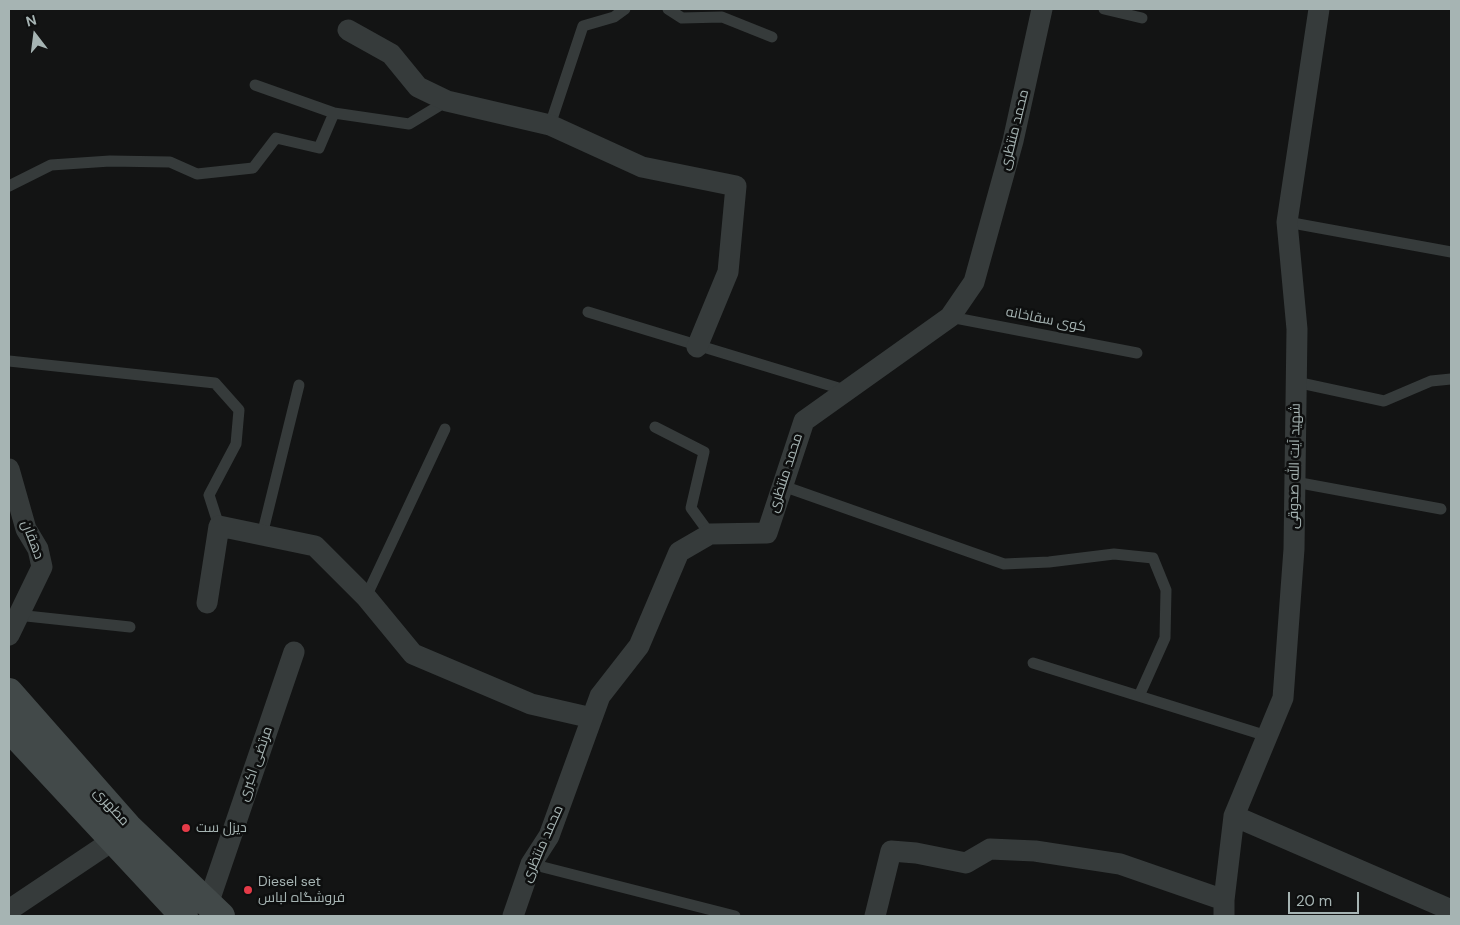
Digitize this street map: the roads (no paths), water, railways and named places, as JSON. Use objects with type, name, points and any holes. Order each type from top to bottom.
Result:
[{"type":"main road","name":"مطهری","points":[[9,692],[128,826],[214,910]]},
{"type":"main road","name":"مطهری","points":[[9,728],[112,841],[184,916]]},
{"type":"street","name":"محمد منتظری","points":[[513,916],[531,864],[549,836],[600,696],[639,646],[679,552],[710,534],[767,533],[804,421],[950,317],[974,282],[1013,141],[1042,9]]},
{"type":"street","name":"شهید آیت الله صدوقی","points":[[1224,908],[1234,816],[1283,698],[1294,549],[1297,329],[1287,222],[1319,9]]},
{"type":"street","points":[[348,30],[391,54],[418,87],[447,101],[550,124],[642,167],[736,186],[728,272],[697,347]]},
{"type":"street","name":"دهقان","points":[[9,469],[26,529],[38,549],[42,566],[9,635]]},
{"type":"street","points":[[207,603],[219,526],[315,546],[366,597],[413,654],[531,704],[592,718]]},
{"type":"street","name":"مرتضی اکبری","points":[[214,910],[294,652]]},
{"type":"street","points":[[1234,816],[1451,910]]},
{"type":"street","points":[[9,910],[112,841]]},
{"type":"street","points":[[876,916],[891,852],[916,853],[966,863],[990,849],[1045,852],[1120,864],[1224,908]]},
{"type":"lane","points":[[550,124],[583,26],[614,17],[625,9]]},
{"type":"lane","points":[[668,9],[682,18],[722,17],[772,37]]},
{"type":"lane","points":[[1104,9],[1142,18]]},
{"type":"lane","points":[[255,84],[334,113],[409,124],[447,101]]},
{"type":"lane","points":[[9,186],[52,165],[61,164],[110,161],[170,162],[197,174],[253,168],[276,138],[319,148],[334,113]]},
{"type":"lane","points":[[1287,222],[1451,252]]},
{"type":"lane","points":[[588,312],[697,347],[846,390]]},
{"type":"lane","name":"کوی سقاخانه","points":[[950,317],[1137,353]]},
{"type":"lane","points":[[9,361],[216,384],[239,410],[236,444],[209,495],[219,526]]},
{"type":"lane","points":[[1296,382],[1384,401],[1431,381],[1451,379]]},
{"type":"lane","points":[[262,535],[299,385]]},
{"type":"lane","points":[[655,427],[704,452],[691,508],[710,534]]},
{"type":"lane","points":[[366,597],[445,429]]},
{"type":"lane","points":[[1295,482],[1441,509]]},
{"type":"lane","points":[[783,486],[1004,564],[1049,562],[1114,554],[1153,558],[1166,590],[1165,638],[1139,696]]},
{"type":"lane","points":[[18,615],[130,627]]},
{"type":"lane","points":[[1034,663],[1267,736]]},
{"type":"lane","points":[[531,864],[735,916]]},
{"type":"place","name":"دیزل ست","points":[[186,828]]},
{"type":"place","name":"Diesel set فروشگاه لباس","points":[[248,890]]}]
